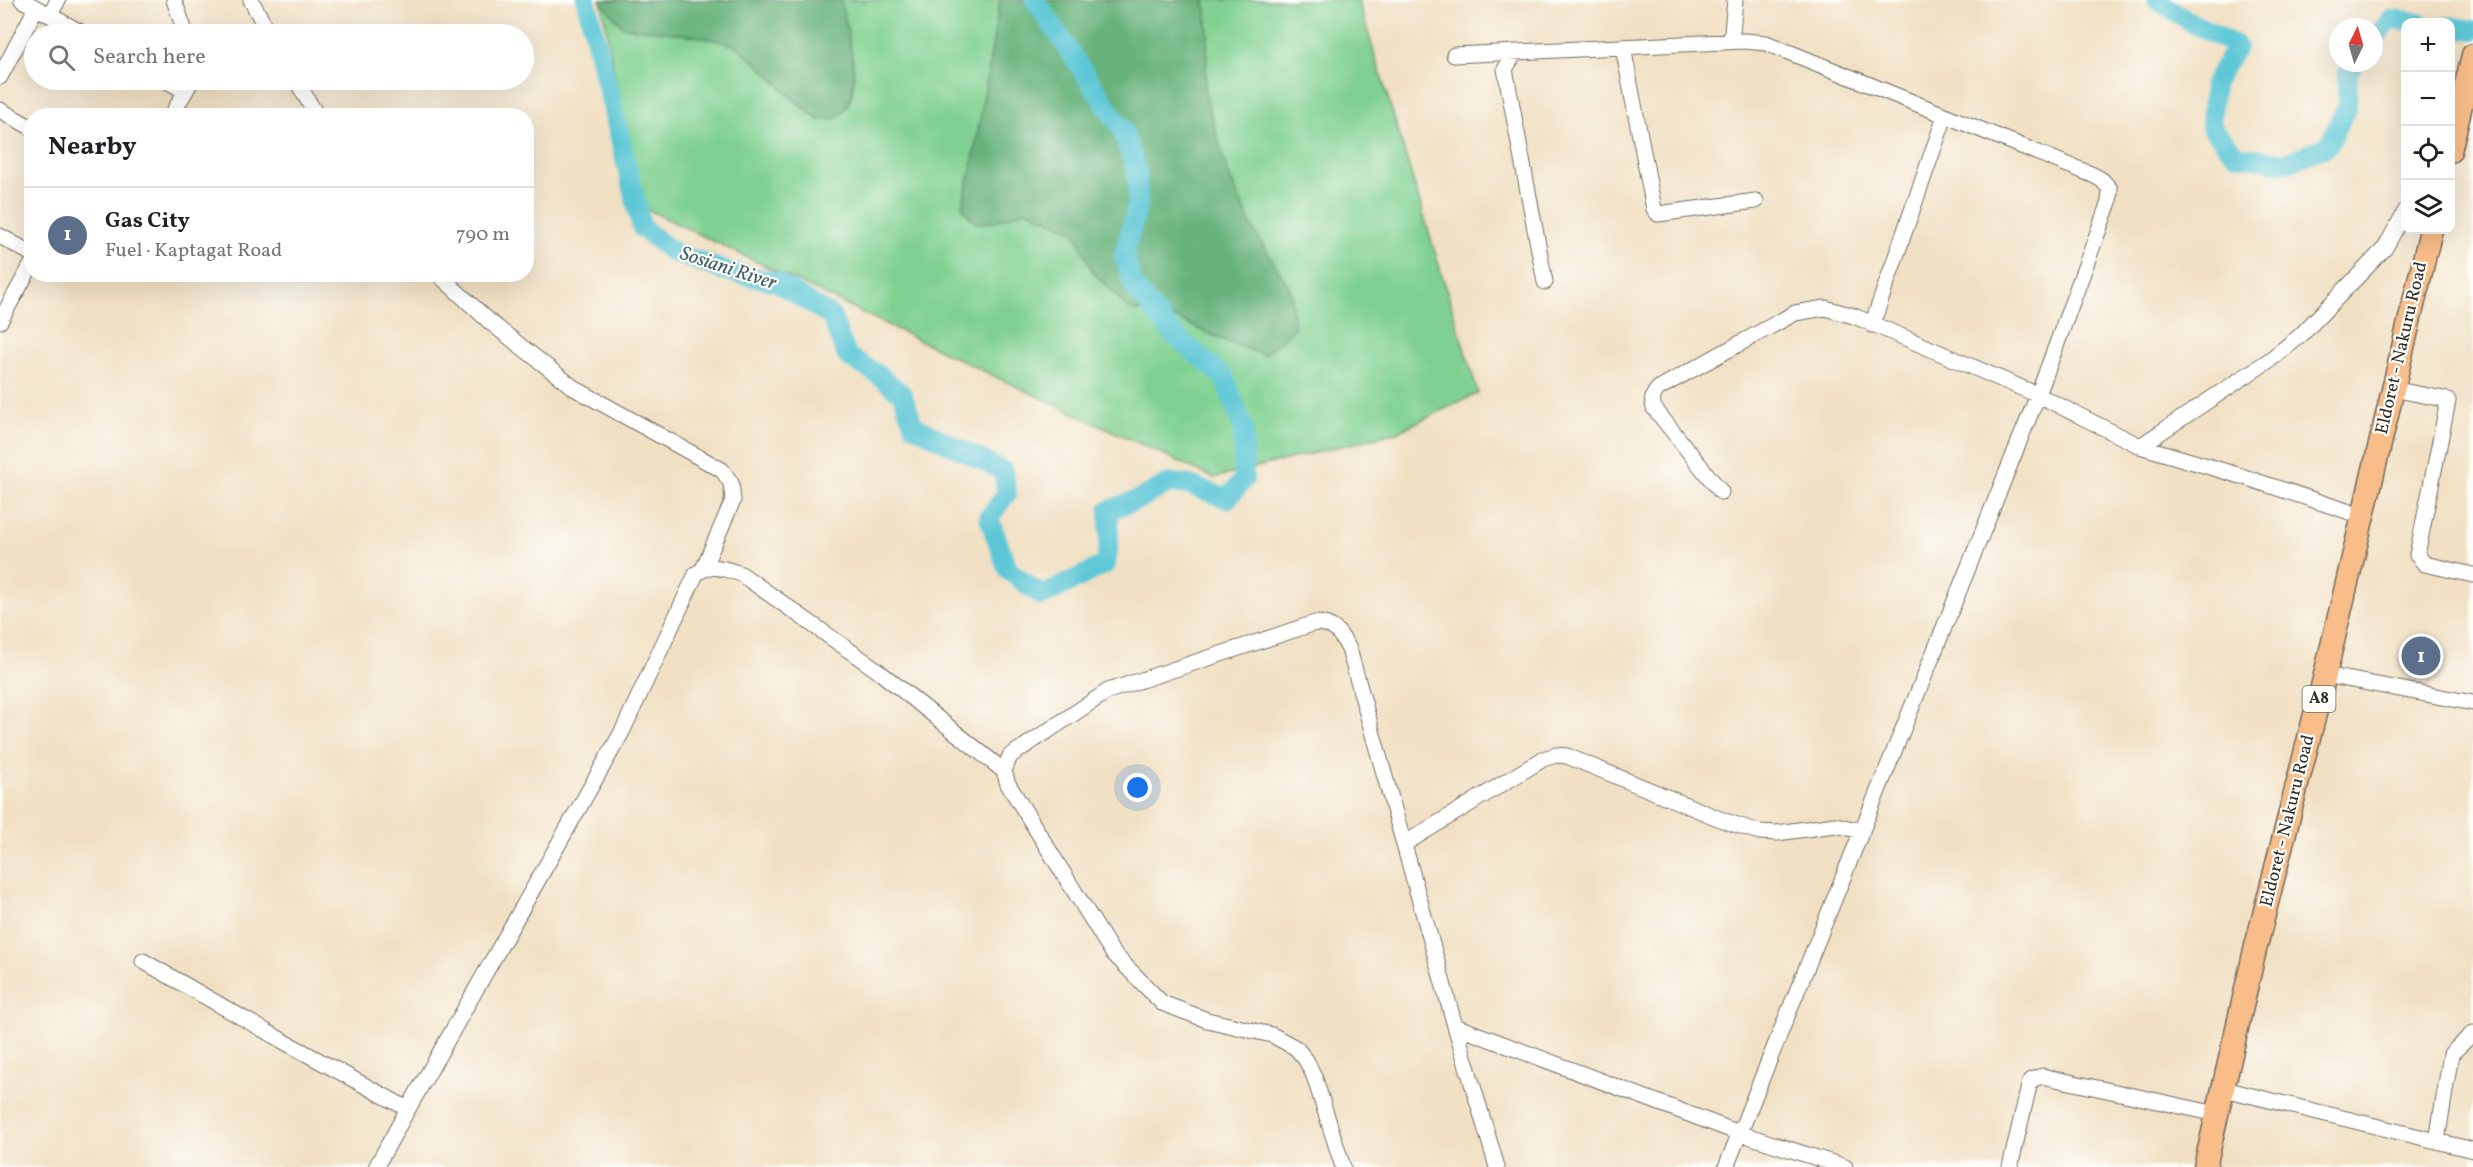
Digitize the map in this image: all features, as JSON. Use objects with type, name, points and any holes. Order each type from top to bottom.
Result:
[{"type":"highway","points":[[2455,134],[2473,55]]},
{"type":"highway","name":"Eldoret - Nakuru Road","points":[[2205,1167],[2255,950],[2325,675],[2430,234]]},
{"type":"street","points":[[28,24],[36,8],[58,0]]},
{"type":"street","points":[[174,0],[182,24]]},
{"type":"street","points":[[251,0],[264,24]]},
{"type":"street","points":[[1731,42],[1735,0]]},
{"type":"street","points":[[36,8],[66,24]]},
{"type":"street","points":[[0,77],[24,31]]},
{"type":"street","points":[[1454,55],[1731,42],[1767,43],[2098,177],[2110,189],[2109,202],[2038,395],[1726,1167]]},
{"type":"street","points":[[1623,47],[1654,209],[1658,214],[1756,201]]},
{"type":"street","points":[[1515,53],[1505,69],[1545,282]]},
{"type":"street","points":[[175,108],[185,90]]},
{"type":"street","points":[[302,90],[312,108]]},
{"type":"street","points":[[0,110],[24,124]]},
{"type":"street","points":[[1872,325],[1945,116]]},
{"type":"street","points":[[2140,446],[2271,359],[2300,336],[2385,248],[2401,219]]},
{"type":"street","points":[[0,236],[24,250]]},
{"type":"street","points":[[0,321],[24,278]]},
{"type":"street","points":[[447,282],[490,322],[574,388],[722,470],[732,483],[733,500],[703,569]]},
{"type":"street","points":[[1721,492],[1654,408],[1652,402],[1654,394],[1659,388],[1795,313],[1825,308],[1872,325],[2038,395],[2140,446],[2362,516]]},
{"type":"street","points":[[2392,389],[2448,401],[2417,555],[2425,564],[2473,575]]},
{"type":"street","points":[[376,1167],[622,732],[696,574],[703,569],[719,567],[741,574],[877,670],[1004,771],[1008,784],[1112,952],[1162,1002],[1207,1020],[1272,1035],[1296,1048],[1306,1060],[1314,1076],[1343,1167]]},
{"type":"street","points":[[1004,771],[1010,756],[1108,691],[1297,627],[1324,623],[1340,632],[1349,649],[1497,1167]]},
{"type":"street","points":[[2325,675],[2473,703]]},
{"type":"street","points":[[1404,844],[1543,759],[1556,755],[1567,756],[1725,821],[1759,832],[1777,833],[1835,825],[1862,831]]},
{"type":"street","points":[[143,961],[408,1109]]},
{"type":"street","points":[[1455,1026],[1739,1133],[1845,1167]]},
{"type":"street","points":[[2437,1141],[2450,1057],[2473,1033]]},
{"type":"street","points":[[2010,1167],[2031,1080],[2042,1076],[2217,1114]]},
{"type":"street","points":[[2224,1089],[2473,1150]]},
{"type":"green space","points":[[600,0],[841,0],[854,79],[847,107],[837,117],[819,120],[798,104],[740,49],[719,41],[623,27]]},
{"type":"green space","points":[[601,0],[1358,0],[1478,393],[1397,432],[1214,478],[996,377],[638,205]]},
{"type":"green space","points":[[1000,0],[1205,0],[1208,34],[1205,94],[1228,173],[1253,229],[1291,290],[1294,329],[1264,355],[1228,342],[1168,315],[1130,310],[1093,272],[1074,231],[1026,210],[993,222],[975,223],[962,207],[973,161]]},
{"type":"waterway","name":"Sosiani River","points":[[586,0],[642,228],[673,252],[722,270],[776,282],[831,316],[847,356],[877,374],[902,394],[914,426],[1003,471],[1007,493],[989,518],[1008,570],[1042,596],[1106,564],[1109,544],[1109,510],[1140,499],[1169,483],[1190,485],[1227,499],[1244,479],[1243,427],[1224,377],[1174,335],[1134,287],[1124,255],[1138,204],[1137,171],[1122,129],[1035,0]]},
{"type":"waterway","name":"Sosiani River","points":[[2157,0],[2192,23],[2237,46],[2214,83],[2211,127],[2236,155],[2286,163],[2328,146],[2347,107],[2348,72]]},
{"type":"waterway","name":"Sosiani River","points":[[2383,29],[2391,19],[2401,20]]},
{"type":"waterway","name":"Sosiani River","points":[[2455,27],[2473,30]]},
{"type":"place","name":"Gas City","points":[[2421,656]]}]
